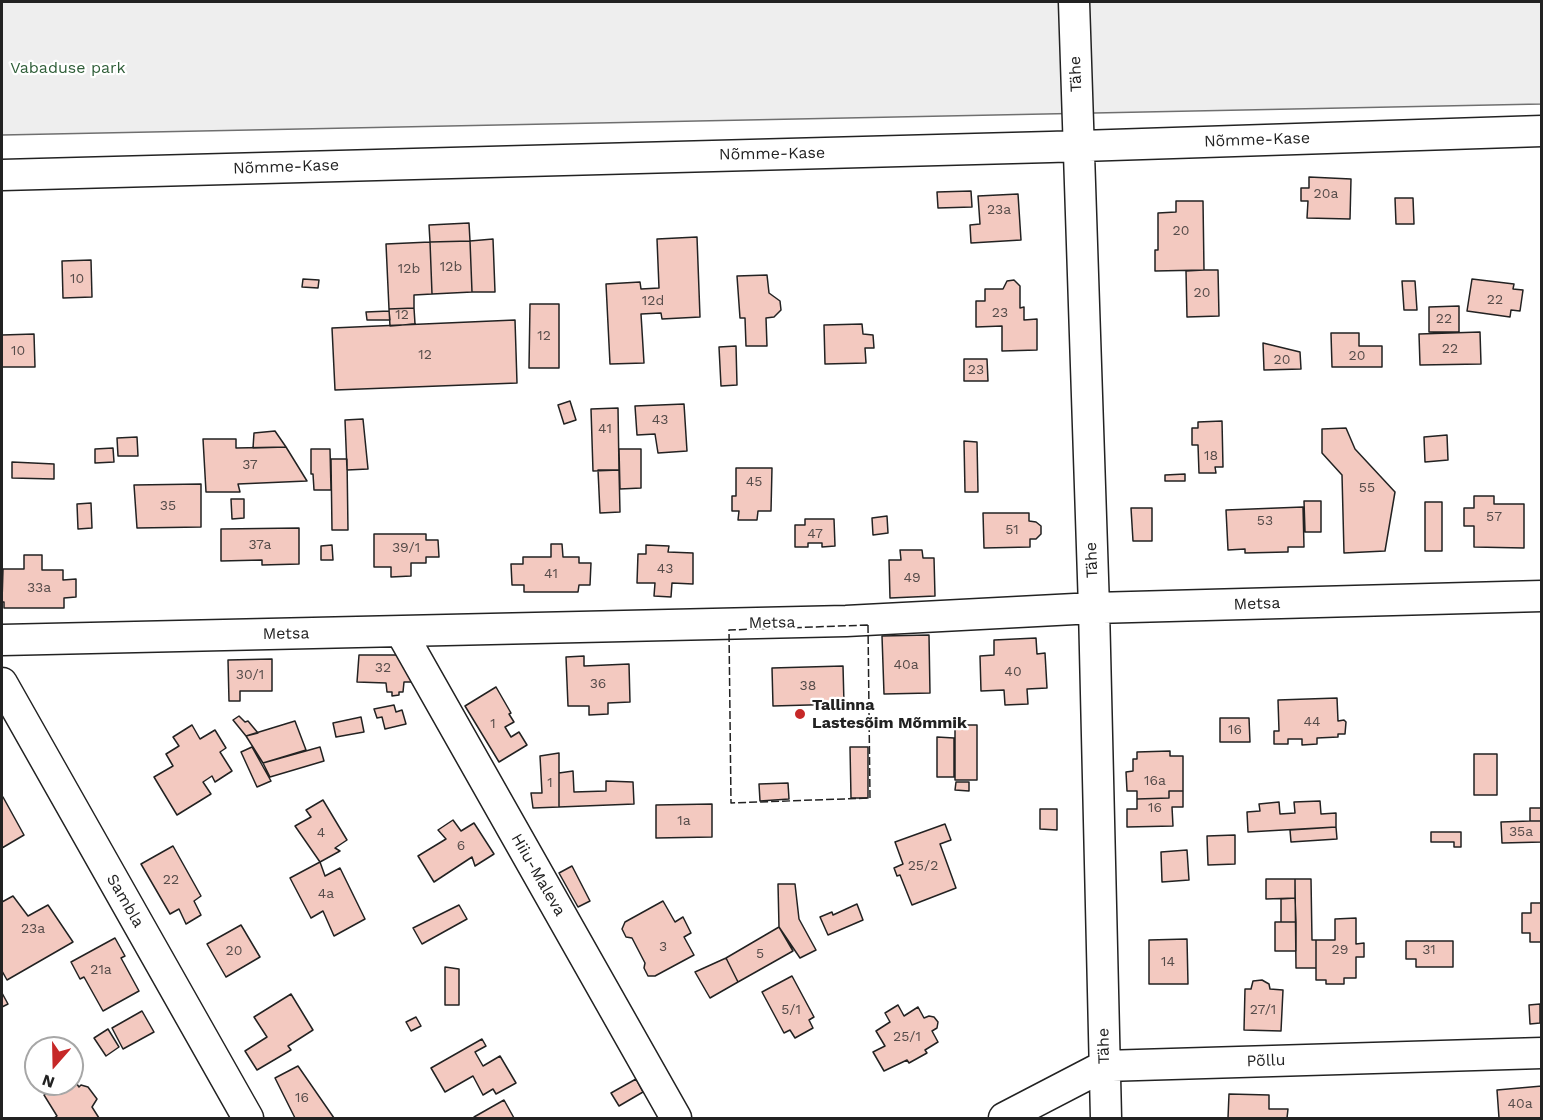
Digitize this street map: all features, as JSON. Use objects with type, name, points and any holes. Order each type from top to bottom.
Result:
[{"type":"street","name":"Tähe","points":[[1074,2],[1094,608],[1106,1119]]},
{"type":"street","name":"Nõmme-Kase","points":[[2,175],[1542,131]]},
{"type":"street","name":"Metsa","points":[[2,640],[846,621],[1094,608],[1542,596]]},
{"type":"street","name":"Hiiu-Maleva","points":[[400,632],[676,1119]]},
{"type":"street","name":"Sambla","points":[[2,683],[248,1119]]},
{"type":"street","name":"Põllu","points":[[1004,1119],[1104,1066],[1542,1053]]},
{"type":"green space","name":"Vabaduse park","points":[[2,2],[1541,2],[1541,104],[2,135]]},
{"type":"building","points":[[1309,177],[1351,179],[1350,219],[1307,218],[1308,201],[1301,201],[1301,188],[1309,188]]},
{"type":"building","points":[[971,191],[972,207],[938,208],[937,192]]},
{"type":"building","points":[[1018,194],[1021,240],[971,243],[970,225],[980,224],[978,196]]},
{"type":"building","points":[[1395,198],[1413,198],[1414,224],[1396,224]]},
{"type":"building","points":[[1176,201],[1203,201],[1204,270],[1155,271],[1155,250],[1158,250],[1158,213],[1176,212]]},
{"type":"building","points":[[469,223],[470,241],[430,242],[429,225]]},
{"type":"building","points":[[697,237],[700,317],[662,319],[661,313],[641,314],[644,363],[610,364],[606,284],[640,282],[641,289],[659,288],[657,239]]},
{"type":"building","points":[[493,239],[495,292],[472,292],[470,241]]},
{"type":"building","points":[[470,241],[472,292],[432,294],[430,242]]},
{"type":"building","points":[[430,242],[432,294],[414,295],[414,308],[389,309],[386,244]]},
{"type":"building","points":[[91,260],[92,297],[63,298],[62,261]]},
{"type":"building","points":[[1218,270],[1219,316],[1187,317],[1186,271]]},
{"type":"building","points":[[767,275],[769,293],[780,301],[781,310],[774,317],[766,318],[767,346],[746,346],[745,318],[740,318],[737,276]]},
{"type":"building","points":[[303,279],[319,280],[318,288],[302,287]]},
{"type":"building","points":[[1472,279],[1514,284],[1513,289],[1523,290],[1520,311],[1511,310],[1510,317],[1467,311]]},
{"type":"building","points":[[1014,280],[1020,286],[1020,308],[1024,307],[1024,320],[1037,319],[1037,350],[1002,351],[1002,326],[976,327],[976,301],[985,301],[985,289],[1003,289],[1007,281]]},
{"type":"building","points":[[1402,281],[1415,281],[1417,310],[1404,310]]},
{"type":"building","points":[[530,304],[559,304],[559,368],[529,368]]},
{"type":"building","points":[[1459,306],[1459,332],[1429,332],[1429,307]]},
{"type":"building","points":[[414,308],[415,324],[390,326],[389,309]]},
{"type":"building","points":[[389,311],[390,320],[367,320],[366,312]]},
{"type":"building","points":[[515,320],[517,383],[335,390],[332,328]]},
{"type":"building","points":[[862,324],[863,334],[873,335],[874,348],[865,348],[866,363],[825,364],[824,325]]},
{"type":"building","points":[[1480,332],[1481,364],[1420,365],[1419,334]]},
{"type":"building","points":[[1331,333],[1359,333],[1359,346],[1382,346],[1382,367],[1332,367]]},
{"type":"building","points":[[34,334],[35,367],[2,367],[2,335]]},
{"type":"building","points":[[1263,343],[1300,352],[1301,369],[1264,370]]},
{"type":"building","points":[[736,346],[737,385],[721,386],[719,347]]},
{"type":"building","points":[[964,359],[987,359],[988,381],[964,381]]},
{"type":"building","points":[[570,401],[576,420],[564,424],[558,405]]},
{"type":"building","points":[[684,404],[687,451],[658,453],[655,434],[637,435],[635,406]]},
{"type":"building","points":[[618,408],[619,470],[593,471],[591,409]]},
{"type":"building","points":[[363,419],[368,469],[347,470],[345,420]]},
{"type":"building","points":[[1222,421],[1223,467],[1215,467],[1216,473],[1199,473],[1198,445],[1192,445],[1192,428],[1198,428],[1198,422]]},
{"type":"building","points":[[1346,428],[1355,449],[1395,492],[1385,551],[1344,553],[1342,475],[1322,453],[1322,429]]},
{"type":"building","points":[[275,431],[286,447],[253,448],[254,433]]},
{"type":"building","points":[[1447,435],[1448,460],[1425,462],[1424,437]]},
{"type":"building","points":[[137,437],[138,456],[118,456],[117,438]]},
{"type":"building","points":[[203,439],[236,439],[236,448],[286,447],[307,481],[238,484],[240,492],[206,492]]},
{"type":"building","points":[[964,441],[977,442],[978,492],[965,492]]},
{"type":"building","points":[[113,448],[114,462],[95,463],[95,449]]},
{"type":"building","points":[[311,449],[330,449],[331,490],[314,490],[313,474],[311,474]]},
{"type":"building","points":[[619,449],[641,449],[641,488],[620,489]]},
{"type":"building","points":[[331,459],[347,459],[348,530],[332,530]]},
{"type":"building","points":[[12,462],[54,464],[54,479],[12,478]]},
{"type":"building","points":[[736,468],[772,468],[771,511],[758,511],[757,520],[738,520],[739,511],[732,511],[732,496],[736,496]]},
{"type":"building","points":[[598,470],[619,470],[620,512],[600,513]]},
{"type":"building","points":[[1185,474],[1185,481],[1165,481],[1165,475]]},
{"type":"building","points":[[201,484],[201,527],[137,528],[134,485]]},
{"type":"building","points":[[1474,496],[1494,496],[1494,504],[1524,504],[1524,548],[1474,547],[1474,526],[1464,526],[1464,508],[1474,508]]},
{"type":"building","points":[[231,499],[244,499],[244,518],[232,519]]},
{"type":"building","points":[[1304,501],[1321,501],[1321,532],[1305,532]]},
{"type":"building","points":[[1425,502],[1442,502],[1442,551],[1425,551]]},
{"type":"building","points":[[91,503],[92,528],[78,529],[77,504]]},
{"type":"building","points":[[1303,507],[1304,547],[1288,547],[1288,552],[1245,553],[1245,549],[1228,550],[1226,510]]},
{"type":"building","points":[[1131,508],[1152,508],[1152,541],[1133,541]]},
{"type":"building","points":[[983,513],[1029,513],[1029,521],[1041,526],[1041,534],[1036,539],[1030,539],[1030,547],[984,548]]},
{"type":"building","points":[[887,516],[888,533],[873,535],[872,518]]},
{"type":"building","points":[[805,519],[834,519],[835,546],[822,547],[822,543],[808,543],[808,547],[795,547],[795,525],[805,525]]},
{"type":"building","points":[[299,528],[299,564],[262,565],[262,560],[221,561],[221,529]]},
{"type":"building","points":[[374,534],[426,534],[426,540],[438,540],[439,557],[426,557],[426,563],[411,563],[411,576],[391,577],[391,567],[374,567]]},
{"type":"building","points":[[551,544],[562,544],[563,557],[579,557],[579,563],[591,563],[590,585],[579,585],[578,592],[524,592],[524,585],[512,585],[511,564],[523,564],[523,557],[551,557]]},
{"type":"building","points":[[332,545],[333,560],[321,560],[321,546]]},
{"type":"building","points":[[646,545],[669,546],[668,552],[693,553],[693,584],[672,583],[671,597],[654,596],[655,583],[637,583],[638,554],[646,554]]},
{"type":"building","points":[[900,550],[922,550],[923,558],[934,558],[935,596],[890,598],[889,560],[901,560]]},
{"type":"building","points":[[24,555],[42,555],[42,570],[63,570],[63,580],[76,579],[76,597],[64,598],[64,608],[4,608],[4,602],[2,602],[3,569],[24,569]]},
{"type":"building","points":[[929,635],[930,693],[884,694],[882,636]]},
{"type":"building","points":[[1036,638],[1037,654],[1045,653],[1047,688],[1027,689],[1028,704],[1005,705],[1004,690],[981,691],[980,656],[994,655],[994,640]]},
{"type":"building","points":[[359,655],[401,655],[414,682],[404,682],[403,692],[392,696],[392,692],[387,692],[386,683],[357,682]]},
{"type":"building","points":[[584,656],[584,666],[629,664],[630,702],[608,703],[608,714],[589,715],[589,706],[568,706],[566,657]]},
{"type":"building","points":[[272,659],[272,691],[240,691],[240,701],[229,701],[228,660]]},
{"type":"building","points":[[843,666],[844,704],[773,706],[772,668]]},
{"type":"building","points":[[496,687],[514,722],[505,727],[511,737],[519,732],[527,745],[499,762],[465,706]]},
{"type":"building","points":[[1337,698],[1338,721],[1346,722],[1345,734],[1338,734],[1338,737],[1317,738],[1317,744],[1302,745],[1302,739],[1288,739],[1288,744],[1274,744],[1274,731],[1279,731],[1278,700]]},
{"type":"building","points":[[394,705],[396,712],[402,710],[406,724],[385,729],[382,717],[377,718],[374,709]]},
{"type":"building","points":[[239,716],[245,722],[248,721],[258,733],[246,736],[233,720]]},
{"type":"building","points":[[361,717],[364,732],[336,737],[333,723]]},
{"type":"building","points":[[1220,718],[1249,718],[1250,742],[1220,742]]},
{"type":"building","points":[[295,721],[306,750],[263,763],[246,736]]},
{"type":"building","points":[[192,725],[200,739],[215,730],[226,748],[220,752],[232,771],[215,782],[212,776],[203,782],[211,794],[177,815],[154,777],[173,766],[166,754],[179,746],[173,737]]},
{"type":"building","points":[[955,725],[977,725],[977,780],[955,780]]},
{"type":"building","points":[[937,737],[954,738],[954,777],[937,777]]},
{"type":"building","points":[[252,747],[271,781],[257,787],[241,752]]},
{"type":"building","points":[[320,747],[324,761],[270,777],[263,763]]},
{"type":"building","points":[[850,747],[868,747],[868,798],[851,798]]},
{"type":"building","points":[[1170,751],[1170,756],[1183,756],[1183,791],[1169,791],[1169,798],[1137,799],[1137,791],[1127,791],[1126,772],[1133,771],[1133,759],[1137,759],[1137,752]]},
{"type":"building","points":[[559,753],[559,807],[533,808],[531,793],[542,793],[540,756]]},
{"type":"building","points":[[1474,754],[1497,754],[1497,795],[1474,795]]},
{"type":"building","points":[[573,771],[574,792],[606,791],[606,781],[633,782],[634,804],[559,807],[559,773]]},
{"type":"building","points":[[956,782],[969,782],[969,791],[955,790]]},
{"type":"building","points":[[788,783],[789,799],[760,801],[759,784]]},
{"type":"building","points":[[1169,791],[1183,791],[1183,807],[1172,807],[1173,826],[1127,827],[1127,809],[1137,809],[1137,799],[1169,798]]},
{"type":"building","points":[[2,798],[24,835],[2,848]]},
{"type":"building","points":[[323,800],[347,840],[335,848],[340,851],[320,862],[295,826],[311,817],[306,810]]},
{"type":"building","points":[[1320,801],[1321,814],[1336,813],[1336,827],[1248,832],[1247,812],[1260,811],[1259,804],[1279,802],[1280,814],[1295,813],[1294,802]]},
{"type":"building","points":[[712,804],[712,837],[656,838],[656,805]]},
{"type":"building","points":[[1530,808],[1542,808],[1542,821],[1530,821]]},
{"type":"building","points":[[1040,809],[1057,809],[1057,830],[1040,829]]},
{"type":"building","points":[[453,820],[461,831],[474,823],[494,854],[475,866],[472,857],[434,882],[418,856],[446,839],[438,830]]},
{"type":"building","points":[[1542,821],[1542,842],[1502,843],[1501,822]]},
{"type":"building","points":[[945,824],[951,840],[940,844],[956,888],[912,905],[900,875],[897,876],[894,868],[903,864],[895,842]]},
{"type":"building","points":[[1336,827],[1337,839],[1291,842],[1290,830]]},
{"type":"building","points":[[1431,832],[1461,832],[1461,847],[1454,847],[1454,842],[1431,842]]},
{"type":"building","points":[[1235,835],[1235,864],[1208,865],[1207,836]]},
{"type":"building","points":[[173,846],[201,896],[194,901],[201,915],[186,924],[179,909],[170,914],[141,864]]},
{"type":"building","points":[[1187,850],[1189,880],[1162,882],[1161,852]]},
{"type":"building","points":[[320,862],[325,876],[340,868],[365,919],[334,936],[323,911],[311,918],[290,878]]},
{"type":"building","points":[[572,866],[590,901],[578,907],[559,873]]},
{"type":"building","points":[[1266,879],[1295,879],[1295,898],[1266,899]]},
{"type":"building","points":[[1295,879],[1311,879],[1312,940],[1316,940],[1316,968],[1296,968]]},
{"type":"building","points":[[778,884],[795,884],[799,919],[816,950],[800,958],[779,927]]},
{"type":"building","points":[[13,896],[28,916],[48,905],[73,942],[7,980],[2,971],[2,902]]},
{"type":"building","points":[[1295,898],[1296,922],[1281,922],[1281,899]]},
{"type":"building","points":[[663,901],[675,922],[683,917],[691,933],[684,937],[694,955],[655,976],[648,976],[644,968],[645,963],[632,938],[626,937],[622,929],[625,922]]},
{"type":"building","points":[[1531,903],[1542,903],[1542,942],[1530,942],[1530,933],[1522,933],[1522,913],[1531,913]]},
{"type":"building","points":[[857,904],[863,920],[828,935],[820,917],[832,912],[833,915]]},
{"type":"building","points":[[459,905],[467,919],[422,944],[413,928]]},
{"type":"building","points":[[1356,918],[1356,944],[1364,943],[1364,957],[1356,957],[1356,978],[1344,978],[1344,984],[1326,984],[1326,980],[1316,980],[1316,940],[1335,940],[1335,919]]},
{"type":"building","points":[[1275,922],[1296,922],[1296,951],[1275,951]]},
{"type":"building","points":[[241,925],[260,957],[226,977],[207,944]]},
{"type":"building","points":[[779,927],[793,951],[738,982],[726,958]]},
{"type":"building","points":[[115,938],[125,956],[121,958],[139,991],[103,1011],[84,977],[80,979],[71,962]]},
{"type":"building","points":[[1187,939],[1188,984],[1149,984],[1149,940]]},
{"type":"building","points":[[1406,941],[1453,941],[1453,967],[1416,967],[1416,959],[1406,959]]},
{"type":"building","points":[[726,958],[738,982],[710,998],[695,972]]},
{"type":"building","points":[[445,967],[459,969],[459,1005],[445,1005]]},
{"type":"building","points":[[792,976],[814,1017],[809,1020],[813,1028],[795,1038],[790,1030],[784,1033],[762,992]]},
{"type":"building","points":[[1262,980],[1269,984],[1270,989],[1283,990],[1281,1031],[1244,1030],[1245,989],[1251,989],[1253,981]]},
{"type":"building","points":[[2,993],[8,1004],[2,1007]]},
{"type":"building","points":[[291,994],[313,1030],[288,1046],[291,1050],[257,1070],[245,1051],[267,1037],[254,1017]]},
{"type":"building","points":[[1540,1004],[1540,1023],[1530,1024],[1529,1005]]},
{"type":"building","points":[[898,1005],[904,1016],[918,1007],[924,1018],[934,1017],[938,1022],[937,1028],[932,1031],[938,1042],[925,1050],[927,1053],[909,1063],[907,1060],[884,1071],[873,1052],[885,1046],[876,1031],[890,1022],[885,1013]]},
{"type":"building","points":[[142,1011],[154,1032],[123,1049],[112,1028]]},
{"type":"building","points":[[416,1017],[421,1026],[411,1031],[406,1022]]},
{"type":"building","points":[[108,1029],[119,1047],[106,1056],[94,1038]]},
{"type":"building","points":[[482,1039],[486,1046],[475,1052],[483,1066],[500,1056],[516,1083],[496,1094],[493,1089],[483,1095],[473,1076],[445,1092],[431,1068]]},
{"type":"building","points":[[298,1066],[334,1118],[295,1118],[275,1078]]},
{"type":"building","points":[[636,1079],[643,1092],[619,1106],[611,1093]]},
{"type":"building","points":[[84,1086],[88,1087],[97,1099],[92,1107],[99,1118],[54,1118],[57,1116],[45,1096],[84,1096]]},
{"type":"building","points":[[1542,1086],[1542,1118],[1499,1118],[1497,1090]]},
{"type":"building","points":[[1229,1094],[1269,1095],[1269,1109],[1288,1109],[1287,1118],[1228,1118]]},
{"type":"building","points":[[504,1100],[514,1118],[474,1117]]},
{"type":"fence","points":[[868,625],[870,798],[731,803],[729,630],[868,625]]},
{"type":"place","name":"Tallinna Lastesõim Mõmmik","points":[[800,714]]}]
